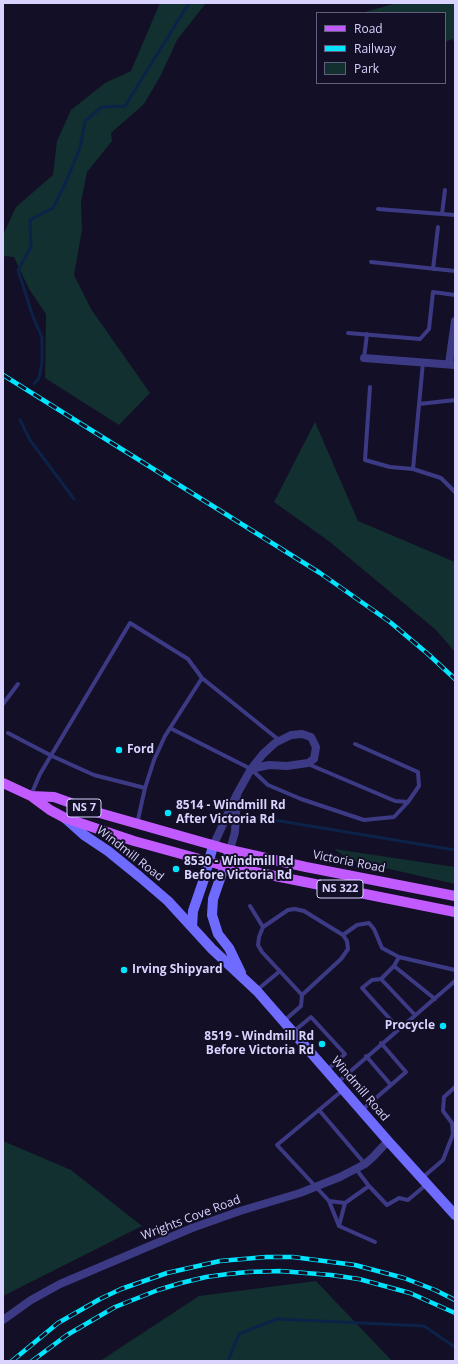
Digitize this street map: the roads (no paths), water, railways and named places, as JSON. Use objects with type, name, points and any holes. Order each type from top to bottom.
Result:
[{"type":"main road","name":"Windmill Road","points":[[3,783],[31,796],[50,810],[65,818],[84,835],[108,851],[146,881],[168,901],[212,950],[257,991],[388,1141],[454,1210]]},
{"type":"main road","name":"Victoria Road","points":[[31,796],[54,797],[96,812],[213,846],[306,867],[455,896]]},
{"type":"main road","name":"NS 322","points":[[65,818],[134,841],[225,866],[455,912]]},
{"type":"main road","points":[[192,927],[193,911],[213,846]]},
{"type":"main road","name":"Windmill Road","points":[[230,850],[213,899],[212,915],[218,934],[229,948],[245,980]]},
{"type":"street","points":[[364,358],[452,364],[455,321]]},
{"type":"street","points":[[213,846],[237,794],[251,769],[263,754],[279,740],[291,735],[302,734],[311,737],[316,747],[314,759],[308,764],[286,766],[270,765],[251,769]]},
{"type":"street","points":[[230,850],[235,832],[237,794]]},
{"type":"street","name":"Wrights Cove Road","points":[[3,1320],[31,1300],[60,1284],[192,1228],[315,1188],[356,1170],[373,1157],[388,1141]]},
{"type":"lane","points":[[442,214],[445,190]]},
{"type":"lane","points":[[378,209],[455,215]]},
{"type":"lane","points":[[433,268],[438,227]]},
{"type":"lane","points":[[371,262],[455,271]]},
{"type":"lane","points":[[348,333],[420,339],[429,329],[433,292],[455,295]]},
{"type":"lane","points":[[364,358],[367,334]]},
{"type":"lane","points":[[413,470],[423,362]]},
{"type":"lane","points":[[370,387],[365,460],[413,470],[441,478],[455,492]]},
{"type":"lane","points":[[419,404],[455,400]]},
{"type":"lane","points":[[31,796],[40,774],[130,623],[188,659],[202,678],[279,740]]},
{"type":"lane","points":[[137,824],[145,788],[154,760],[170,728],[202,678]]},
{"type":"lane","points":[[3,704],[18,684]]},
{"type":"lane","points":[[170,728],[251,769],[268,785],[301,799],[364,820],[394,817],[408,802],[419,786],[418,772],[355,744]]},
{"type":"lane","points":[[8,733],[52,756],[94,775],[145,788]]},
{"type":"lane","points":[[308,764],[395,801],[408,802]]},
{"type":"lane","points":[[250,906],[263,927]]},
{"type":"lane","points":[[284,1021],[301,1006],[302,995],[341,959],[348,949],[347,941],[343,935],[304,911],[295,909],[288,910],[263,927],[259,937],[258,946],[302,995]]},
{"type":"lane","points":[[343,935],[357,925],[369,923],[374,930],[382,948],[399,957],[455,970]]},
{"type":"lane","points":[[399,957],[394,966],[381,979],[372,980],[362,988],[399,1029]]},
{"type":"lane","points":[[394,966],[435,999]]},
{"type":"lane","points":[[257,991],[280,971]]},
{"type":"lane","points":[[381,979],[415,1015]]},
{"type":"lane","points":[[375,1242],[339,1226],[329,1202],[277,1145],[319,1110],[366,1056],[455,981]]},
{"type":"lane","points":[[293,1032],[312,1017],[345,1054],[327,1071]]},
{"type":"lane","points":[[361,1110],[406,1072],[381,1043]]},
{"type":"lane","points":[[366,1056],[391,1085]]},
{"type":"lane","points":[[356,1170],[387,1205],[400,1198],[408,1200],[443,1160],[454,1135],[453,1122],[443,1111],[444,1097],[455,1087]]},
{"type":"lane","points":[[319,1110],[365,1164]]},
{"type":"lane","points":[[329,1202],[345,1202],[369,1186]]},
{"type":"lane","points":[[339,1226],[345,1202]]},
{"type":"waterway","points":[[34,384],[39,378],[42,363],[42,337],[33,317],[18,270],[31,247],[30,220],[53,208],[80,148],[85,121],[102,107],[125,106],[189,3]]},
{"type":"waterway","points":[[20,420],[30,440],[74,499]]},
{"type":"waterway","points":[[250,816],[455,850]]},
{"type":"waterway","points":[[228,1361],[239,1334],[277,1319],[424,1326],[455,1347]]},
{"type":"railway","points":[[3,375],[320,573],[390,622],[455,679]]},
{"type":"railway","points":[[12,1361],[58,1323],[100,1299],[121,1289],[167,1273],[220,1261],[266,1257],[293,1257],[355,1265],[404,1278],[435,1290],[455,1300]]},
{"type":"railway","points":[[32,1361],[67,1335],[115,1307],[158,1290],[181,1283],[228,1274],[280,1271],[359,1279],[410,1293],[455,1313]]},
{"type":"place","name":"Ford","points":[[119,750]]},
{"type":"place","name":"8514 - Windmill Rd After Victoria Rd","points":[[168,813]]},
{"type":"place","name":"8530 - Windmill Rd Before Victoria Rd","points":[[176,869]]},
{"type":"place","name":"Irving Shipyard","points":[[124,970]]},
{"type":"place","name":"Procycle","points":[[443,1026]]},
{"type":"place","name":"8519 - Windmill Rd Before Victoria Rd","points":[[322,1044]]}]
